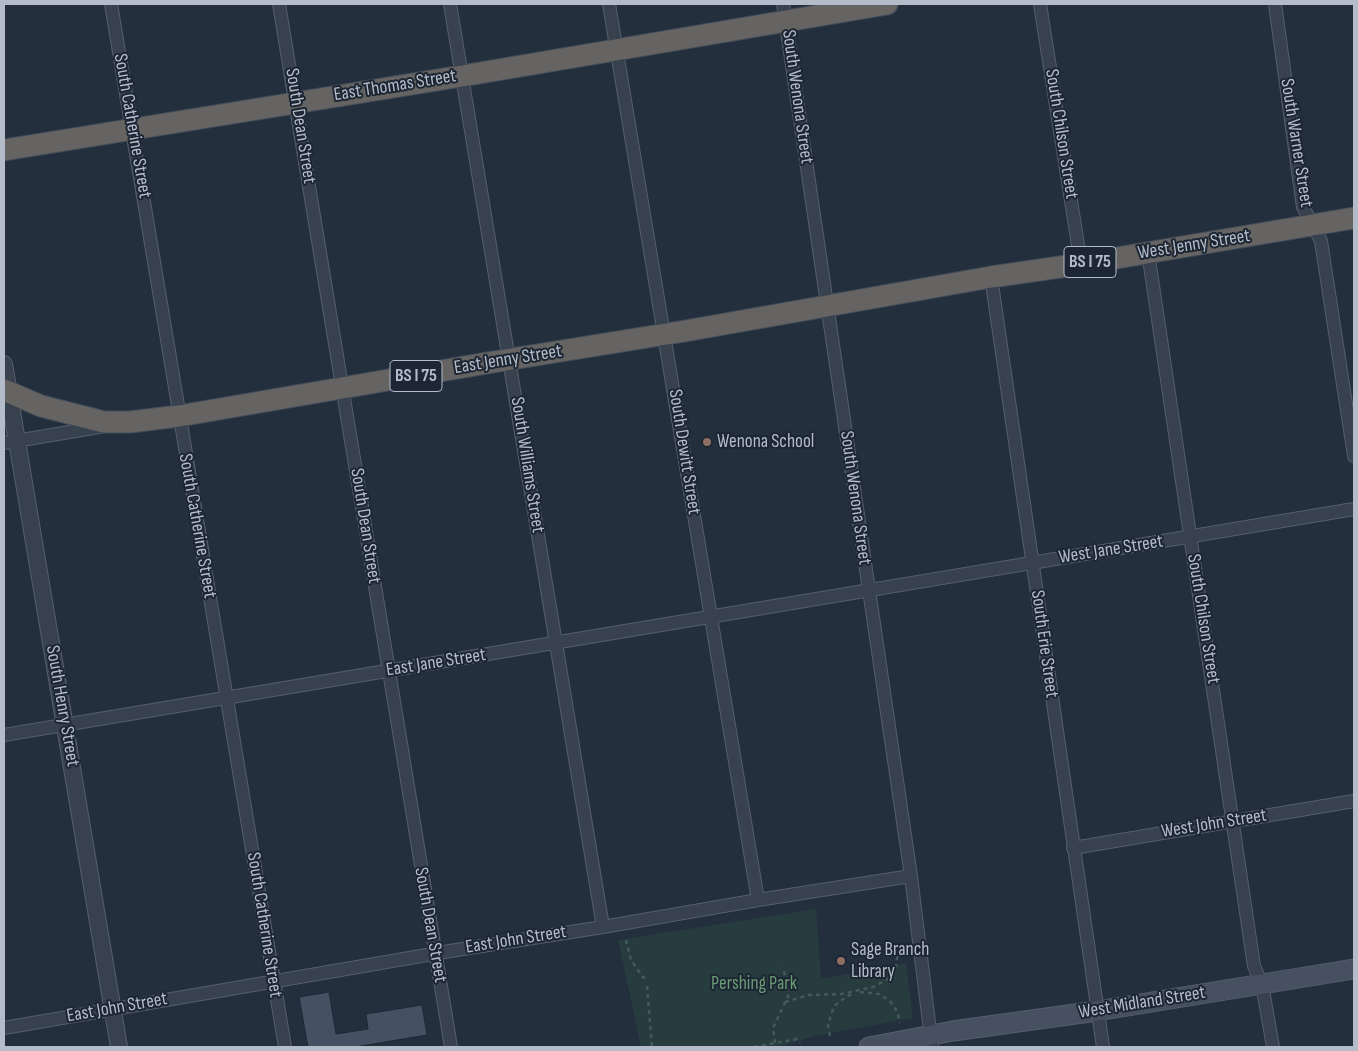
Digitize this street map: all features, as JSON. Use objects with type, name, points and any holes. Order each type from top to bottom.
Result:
[{"type":"highway","name":"East Thomas Street","points":[[4,150],[617,50],[784,12],[887,4]]},
{"type":"highway","name":"West Jenny Street","points":[[827,307],[992,277],[1354,218]]},
{"type":"highway","name":"East Jenny Street","points":[[6,391],[42,406],[104,422],[130,422],[180,416],[827,307]]},
{"type":"main road","name":"West Midland Street","points":[[869,1047],[931,1041],[1097,1011],[1354,969]]},
{"type":"street","name":"South Catherine Street","points":[[111,4],[285,1047]]},
{"type":"street","name":"South Dean Street","points":[[279,4],[451,1047]]},
{"type":"street","name":"South Williams Street","points":[[450,4],[603,927]]},
{"type":"street","name":"South Dewitt Street","points":[[609,4],[758,900]]},
{"type":"street","name":"South Chilson Street","points":[[1040,4],[1081,264]]},
{"type":"street","name":"South Warner Street","points":[[1275,4],[1303,207],[1322,241],[1354,456]]},
{"type":"street","name":"South Wenona Street","points":[[784,12],[911,876],[931,1041]]},
{"type":"street","name":"South Chilson Street","points":[[1148,252],[1234,821],[1254,966],[1262,984],[1273,1047]]},
{"type":"street","name":"South Erie Street","points":[[992,277],[1103,1047]]},
{"type":"street","name":"South Henry Street","points":[[4,364],[10,442],[66,725],[119,1047]]},
{"type":"street","name":"East Jenny Street","points":[[10,442],[130,422]]},
{"type":"street","name":"West Jane Street","points":[[869,590],[1354,510]]},
{"type":"street","name":"East Jane Street","points":[[4,735],[556,642],[712,618],[869,590]]},
{"type":"street","name":"West John Street","points":[[1073,848],[1354,801]]},
{"type":"street","name":"East John Street","points":[[4,1028],[273,980],[911,876]]},
{"type":"path","points":[[626,940],[631,960],[642,976],[648,981]]},
{"type":"path","points":[[830,1036],[828,1025],[834,1006],[846,996],[888,980],[896,966],[901,944]]},
{"type":"path","points":[[775,1043],[773,1028],[789,994],[783,968]]},
{"type":"path","points":[[647,986],[652,1047]]},
{"type":"path","points":[[785,1002],[810,995],[857,992],[879,994],[890,1001],[897,1011],[900,1023]]},
{"type":"path","points":[[756,1047],[797,1039],[800,1043]]},
{"type":"green space","name":"Pershing Park","points":[[816,909],[821,979],[906,963],[913,1018],[815,1036],[779,1047],[641,1047],[618,940]]},
{"type":"building","points":[[329,992],[336,1034],[368,1029],[366,1014],[422,1005],[427,1035],[355,1047],[308,1047],[299,997]]},
{"type":"place","name":"Wenona School","points":[[707,442]]},
{"type":"place","name":"Sage Branch Library","points":[[841,961]]}]
